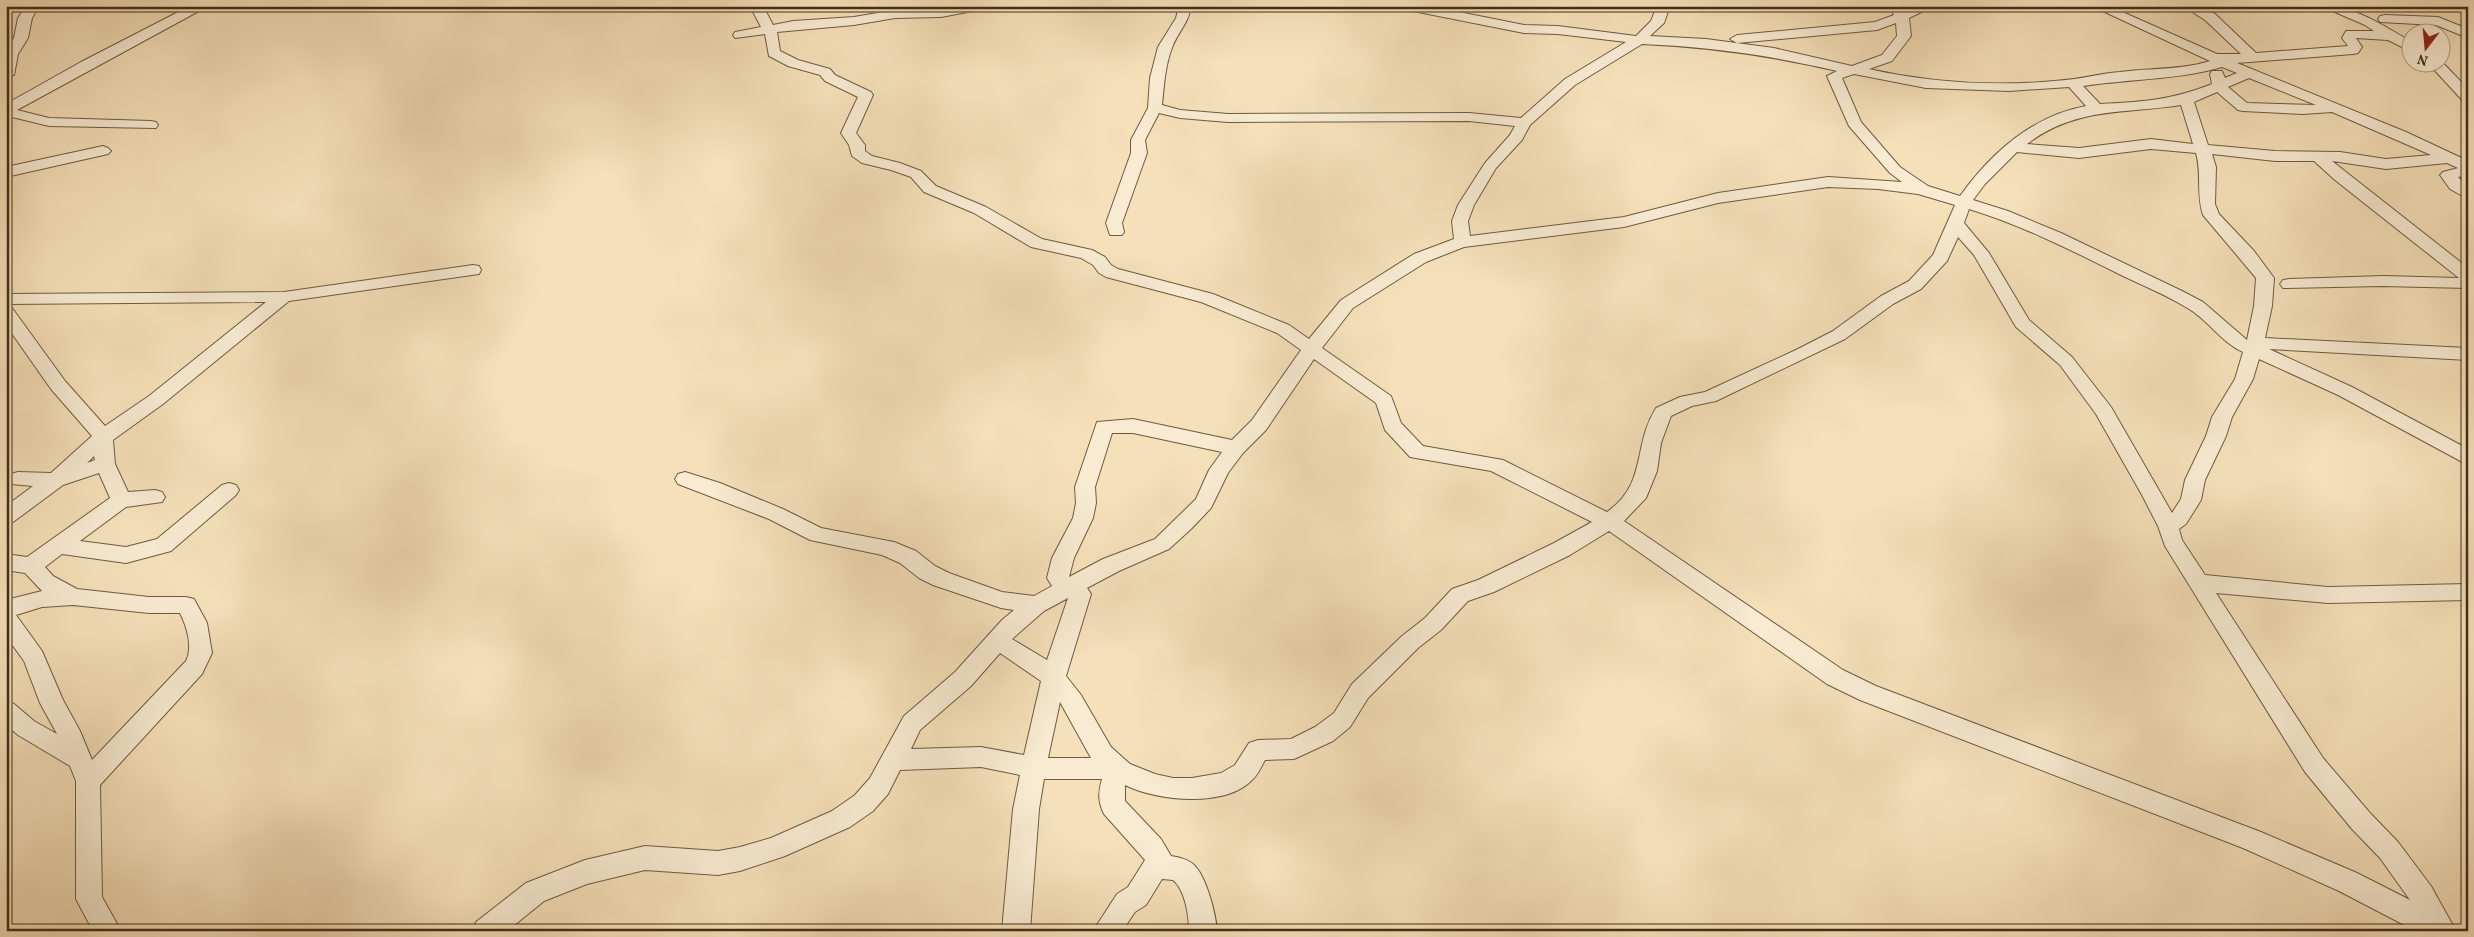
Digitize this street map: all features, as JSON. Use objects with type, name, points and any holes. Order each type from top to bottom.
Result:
[{"type":"street","points":[[12,95],[11,54],[21,38],[25,18],[33,6]]},
{"type":"street","points":[[12,95],[86,65],[184,13],[202,6]]},
{"type":"street","points":[[756,6],[769,29],[774,53],[793,63],[825,72],[830,78],[866,95],[848,133],[857,144],[858,153],[867,160],[895,166],[916,174],[930,189],[980,210],[1037,243],[1086,254],[1099,261],[1105,269],[1112,273],[1207,298],[1242,314],[1283,329],[1384,400],[1392,425],[1417,452],[1496,465],[1560,499],[1608,521],[1835,677],[1868,694],[2252,840],[2348,882],[2443,931]]},
{"type":"street","points":[[740,35],[793,25],[854,21],[895,14],[941,13],[978,6]]},
{"type":"street","points":[[1116,232],[1114,223],[1139,153],[1138,140],[1155,108],[1157,78],[1163,55],[1168,40],[1183,18],[1185,6]]},
{"type":"street","points":[[1408,6],[1524,29],[1558,30],[1639,40],[1706,43],[1774,52],[1906,81],[1950,86],[2017,87],[2073,83],[2119,76],[2196,70],[2216,61],[2353,50],[2355,47],[2349,38],[2351,34],[2386,23]]},
{"type":"street","points":[[1462,242],[1460,221],[1466,205],[1490,166],[1518,137],[1524,123],[1570,82],[1639,40],[1657,23],[1664,6]]},
{"type":"street","points":[[1706,43],[1877,26],[1898,11],[1928,6]]},
{"type":"street","points":[[2098,6],[2216,61],[2401,135],[2468,168]]},
{"type":"street","points":[[2189,6],[2210,17],[2253,58]]},
{"type":"street","points":[[2327,6],[2370,22],[2438,21],[2468,34]]},
{"type":"street","points":[[1898,11],[1904,36],[1893,51],[1875,64],[1834,76],[1854,123],[1895,170],[1924,190]]},
{"type":"street","points":[[2386,23],[2402,38]]},
{"type":"street","points":[[2216,61],[2219,86],[2244,107],[2303,110],[2334,108]]},
{"type":"street","points":[[2452,70],[2460,72]]},
{"type":"street","points":[[2444,72],[2468,98]]},
{"type":"street","points":[[997,641],[1021,653],[1053,679],[1066,693],[1101,752],[1117,769],[1146,782],[1172,789],[1196,790],[1220,785],[1242,774],[1258,750],[1294,750],[1324,734],[1342,720],[1360,690],[1410,642],[1433,624],[1460,595],[1486,586],[1562,549],[1590,534],[1623,511],[1636,498],[1647,471],[1651,443],[1663,412],[1687,401],[1709,396],[1839,335],[1887,300],[1914,286],[1942,257],[1964,202],[1979,181],[2013,147],[2039,126],[2074,113],[2096,109],[2145,106],[2188,99],[2248,73]]},
{"type":"street","points":[[2073,83],[2096,109]]},
{"type":"street","points":[[12,95],[49,122],[150,126]]},
{"type":"street","points":[[2168,526],[2179,520],[2192,500],[2195,480],[2216,436],[2222,417],[2244,379],[2264,306],[2265,278],[2248,255],[2211,216],[2207,204],[2208,167],[2187,108],[2188,99]]},
{"type":"street","points":[[1155,108],[1211,118],[1439,117],[1495,118],[1524,123]]},
{"type":"street","points":[[2013,147],[2079,153],[2152,144],[2275,156],[2355,158],[2386,164],[2449,158]]},
{"type":"street","points":[[6,172],[103,151]]},
{"type":"street","points":[[2317,156],[2340,177],[2468,276]]},
{"type":"street","points":[[2468,168],[2448,175],[2456,186],[2468,194]]},
{"type":"street","points":[[486,931],[535,892],[585,872],[645,858],[718,864],[740,859],[776,848],[840,818],[864,803],[879,786],[912,723],[963,679],[1010,626],[1036,605],[1111,565],[1162,544],[1204,503],[1219,470],[1236,448],[1259,425],[1296,374],[1311,349],[1347,304],[1420,258],[1439,249],[1462,242],[1624,222],[1650,217],[1718,198],[1828,182],[1878,184],[1924,190],[1964,202],[2055,236],[2176,295],[2197,306],[2237,342],[2254,347],[2345,391],[2468,458]]},
{"type":"street","points":[[1955,224],[1981,252],[2022,323],[2066,361],[2104,411],[2168,526],[2172,541],[2314,765],[2361,821],[2390,850],[2422,895],[2443,931]]},
{"type":"street","points":[[6,299],[284,297],[473,270]]},
{"type":"street","points":[[2289,284],[2383,281],[2468,283]]},
{"type":"street","points":[[6,517],[56,480],[103,437],[156,400],[284,297]]},
{"type":"street","points":[[6,312],[58,385],[103,437],[105,464],[121,500]]},
{"type":"street","points":[[2254,347],[2468,354]]},
{"type":"street","points":[[1016,931],[1026,809],[1053,679],[1080,594],[1066,589],[1058,578],[1063,558],[1083,518],[1086,503],[1085,487],[1104,427],[1133,426],[1236,448]]},
{"type":"street","points":[[18,478],[56,480],[105,464]]},
{"type":"street","points":[[684,479],[713,488],[776,514],[798,528],[817,535],[886,548],[908,557],[927,572],[942,579],[1001,600],[1036,605]]},
{"type":"street","points":[[57,546],[126,555],[164,545],[229,490]]},
{"type":"street","points":[[31,566],[121,500],[155,497]]},
{"type":"street","points":[[6,562],[31,566],[45,582],[73,597]]},
{"type":"street","points":[[2199,583],[2328,595],[2468,592]]},
{"type":"street","points":[[6,609],[42,599],[73,597],[149,606],[186,605],[196,623],[201,653],[194,667],[88,781]]},
{"type":"street","points":[[6,618],[34,657],[52,703],[68,730],[88,781],[89,899],[108,931]]},
{"type":"street","points":[[6,711],[26,728],[79,759]]},
{"type":"street","points":[[891,760],[981,757],[1035,768],[1117,769]]},
{"type":"street","points":[[1117,769],[1110,790],[1113,806],[1152,847],[1163,867]]},
{"type":"street","points":[[1106,931],[1126,902],[1137,896],[1155,868],[1163,867],[1183,871],[1191,878],[1204,917],[1203,931]]}]
